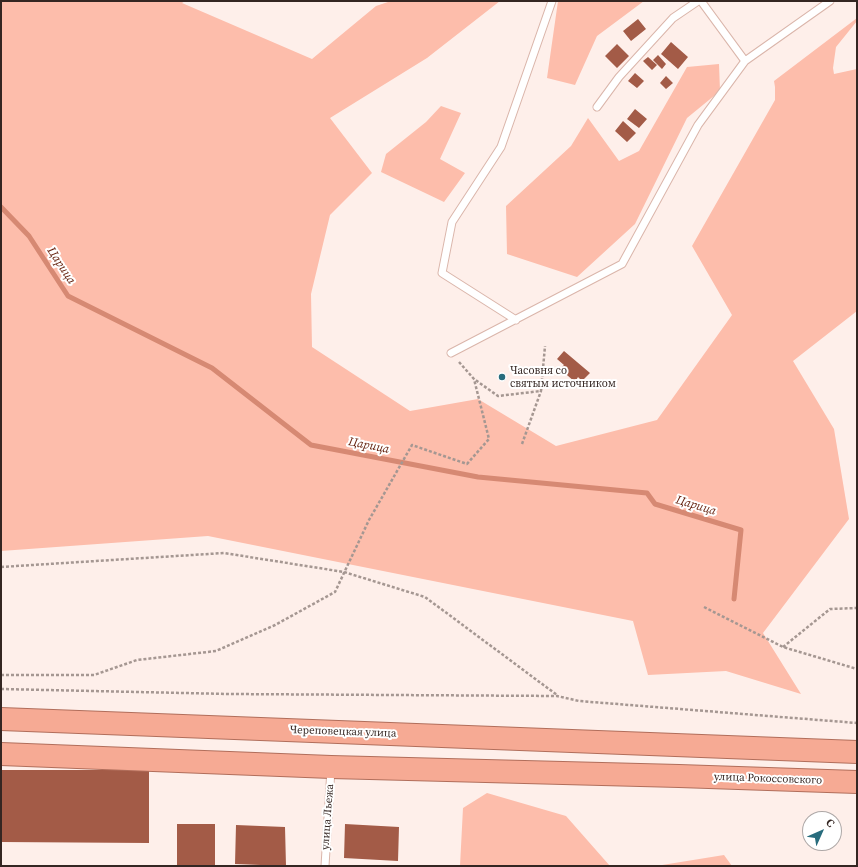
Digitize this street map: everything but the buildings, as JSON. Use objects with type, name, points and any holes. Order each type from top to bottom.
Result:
[{"type":"highway","name":"Череповецкая улица","points":[[1,719],[857,752]]},
{"type":"highway","points":[[1,754],[331,767]]},
{"type":"highway","name":"улица Рокоссовского","points":[[331,767],[857,782]]},
{"type":"lane","points":[[516,320],[442,273],[452,222],[500,147],[552,1]]},
{"type":"lane","points":[[597,107],[619,77],[674,18],[698,1]]},
{"type":"lane","points":[[701,1],[745,61]]},
{"type":"lane","points":[[451,353],[622,264],[698,124],[745,61],[830,1]]},
{"type":"lane","name":"улица Льежа","points":[[325,866],[331,767]]},
{"type":"path","points":[[522,444],[541,391],[545,346]]},
{"type":"path","points":[[451,353],[474,379],[498,396],[541,391]]},
{"type":"path","points":[[1,675],[94,675],[137,660],[216,651],[275,625],[335,592],[370,520],[412,446],[467,464],[489,440],[474,379]]},
{"type":"path","points":[[1,567],[224,553],[344,572],[425,597],[557,696]]},
{"type":"path","points":[[704,607],[783,647],[857,669]]},
{"type":"path","points":[[783,647],[830,609],[857,608]]},
{"type":"path","points":[[1,689],[229,694],[557,696],[579,701],[857,723]]},
{"type":"shaded area","points":[[1,1],[185,1],[182,3],[312,59],[376,6],[391,1],[500,1],[427,58],[330,118],[372,173],[330,215],[311,294],[312,347],[410,411],[478,399],[556,446],[657,420],[732,315],[692,246],[775,100],[774,81],[857,18],[857,21],[836,47],[833,68],[834,74],[857,69],[857,311],[793,361],[834,429],[849,519],[763,633],[801,694],[726,671],[648,675],[633,621],[208,536],[1,551]]},
{"type":"shaded area","points":[[558,1],[644,1],[597,36],[575,85],[547,78]]},
{"type":"shaded area","points":[[719,64],[720,91],[687,118],[635,224],[577,277],[507,254],[506,206],[571,146],[588,118],[619,161],[639,151],[687,67]]},
{"type":"shaded area","points":[[441,106],[461,113],[440,159],[465,173],[444,202],[381,172],[386,154],[426,122]]},
{"type":"shaded area","points":[[487,793],[566,816],[610,866],[460,866],[463,808]]},
{"type":"shaded area","points":[[724,855],[732,866],[656,866]]},
{"type":"waterway","name":"Царица","points":[[1,207],[29,236],[68,296],[212,368],[311,445],[478,477],[647,493],[655,504],[741,530],[734,599]]},
{"type":"place","name":"Часовня со святым источником","points":[[502,377]]}]
